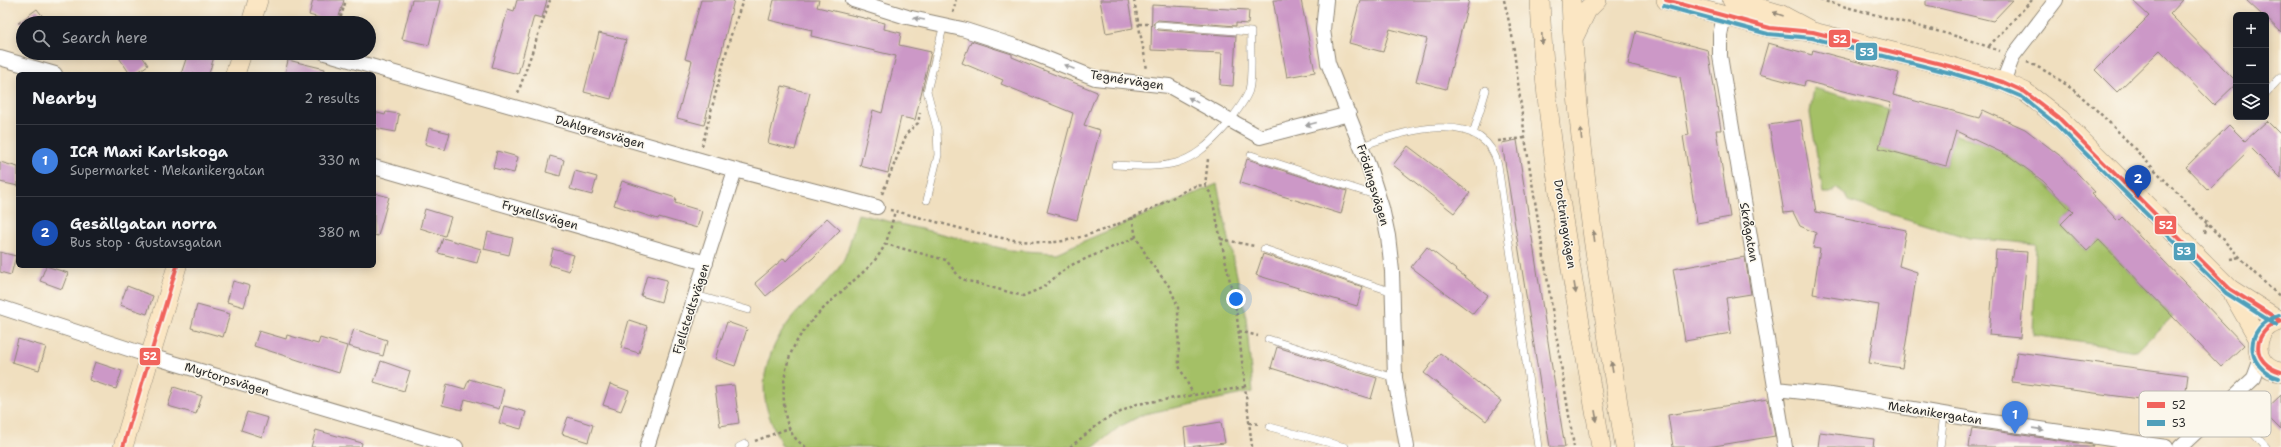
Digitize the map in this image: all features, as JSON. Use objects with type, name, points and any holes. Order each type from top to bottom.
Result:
[{"type":"street","points":[[253,16],[258,0]]},
{"type":"street","name":"Tegnérvägen","points":[[853,0],[907,17],[944,24],[1015,46],[1095,78],[1168,86],[1260,138],[1349,114]]},
{"type":"street","name":"Frödingsvägen","points":[[1326,0],[1323,30],[1328,64],[1362,146],[1378,196],[1388,236],[1393,292],[1395,378],[1407,447]]},
{"type":"street","name":"Drottningvägen","points":[[1540,0],[1543,64],[1551,133],[1601,447]]},
{"type":"street","points":[[1571,0],[1581,129],[1595,241],[1625,447]]},
{"type":"street","points":[[1573,39],[1587,10],[1597,0]]},
{"type":"street","points":[[1666,0],[1728,5],[1770,28],[1813,32],[2003,82],[2025,92],[2060,119],[2230,290],[2280,320]]},
{"type":"street","points":[[2003,82],[2013,56],[2056,0]]},
{"type":"street","name":"Skrågatan","points":[[1728,5],[1720,39],[1720,56],[1786,447]]},
{"type":"street","points":[[0,58],[48,72]]},
{"type":"street","points":[[236,72],[240,60]]},
{"type":"street","name":"Dahlgrensvägen","points":[[349,60],[699,160],[877,207]]},
{"type":"street","name":"Fryxellsvägen","points":[[376,168],[706,263]]},
{"type":"street","name":"Fjellstedtsvägen","points":[[647,447],[735,170]]},
{"type":"street","points":[[123,447],[176,268]]},
{"type":"street","points":[[2230,290],[2258,338]]},
{"type":"street","name":"Myrtorpsvägen","points":[[0,307],[150,356],[456,447]]},
{"type":"street","points":[[2280,320],[2270,324],[2263,330],[2258,338],[2257,349],[2261,360],[2269,368],[2280,372]]},
{"type":"street","points":[[2240,391],[2254,378],[2261,360]]},
{"type":"street","points":[[2254,378],[2280,372]]},
{"type":"street","name":"Mekanikergatan","points":[[1776,389],[1831,395],[1944,414],[2166,447]]},
{"type":"street","points":[[2180,447],[2191,437]]},
{"type":"lane","points":[[927,200],[938,155],[937,129],[927,91],[944,24]]},
{"type":"lane","points":[[1115,165],[1167,166],[1193,156],[1211,143],[1230,121],[1249,90],[1251,32],[1158,25]]},
{"type":"lane","points":[[2269,90],[2281,77]]},
{"type":"lane","points":[[1473,134],[1486,90]]},
{"type":"lane","points":[[1362,146],[1394,135],[1425,128],[1450,128],[1473,134],[1488,145],[1498,165],[1538,447]]},
{"type":"lane","points":[[1251,155],[1378,196]]},
{"type":"lane","points":[[1264,249],[1393,292]]},
{"type":"lane","points":[[696,295],[748,310]]},
{"type":"lane","points":[[1268,339],[1395,378]]},
{"type":"lane","points":[[1940,447],[1944,414]]},
{"type":"lane","points":[[1270,427],[1345,447]]},
{"type":"lane","points":[[2257,437],[2266,447]]},
{"type":"path","points":[[341,16],[346,0]]},
{"type":"path","points":[[513,107],[550,0]]},
{"type":"path","points":[[699,160],[730,38],[743,0]]},
{"type":"path","points":[[1134,0],[1150,84]]},
{"type":"path","points":[[1504,0],[1512,35],[1525,138],[1574,447]]},
{"type":"path","points":[[1989,46],[2032,0]]},
{"type":"path","points":[[927,91],[918,124],[907,133],[877,207],[993,236],[1040,244],[1070,240],[1132,217],[1194,186],[1205,186]]},
{"type":"path","points":[[1488,145],[1502,139],[1525,138]]},
{"type":"path","points":[[1211,143],[1205,186],[1211,194],[1233,289],[1252,447]]},
{"type":"path","points":[[806,447],[793,435],[784,414],[783,390],[786,362],[793,345],[815,316],[873,262],[886,244],[895,211]]},
{"type":"path","points":[[1132,217],[1136,237],[1150,262],[1169,286],[1178,306],[1179,366],[1193,394]]},
{"type":"path","points":[[2205,233],[2207,224]]},
{"type":"path","points":[[886,244],[946,260],[961,279],[1023,296],[1042,288],[1069,266],[1136,237]]},
{"type":"path","points":[[1221,239],[1264,249]]},
{"type":"path","points":[[2230,258],[2240,257]]},
{"type":"path","points":[[1239,331],[1268,339]]},
{"type":"path","points":[[1070,447],[1104,420],[1126,408],[1152,400],[1245,387]]},
{"type":"path","points":[[742,446],[789,428]]},
{"type":"green space","points":[[1814,88],[1889,109],[1880,148],[1946,166],[1954,135],[1972,139],[2005,154],[2034,175],[2073,212],[2061,224],[2086,251],[2099,240],[2172,316],[2137,351],[2033,335],[2036,244],[1969,238],[1848,201],[1845,194],[1837,188],[1831,193],[1823,193],[1810,113]]},
{"type":"green space","points":[[1217,184],[1246,317],[1253,392],[1144,414],[1119,427],[1094,447],[783,447],[781,444],[769,417],[765,399],[765,374],[772,350],[785,327],[793,317],[839,268],[850,244],[858,214],[1009,250],[1056,253]]},
{"type":"building","points":[[313,0],[344,0],[339,16],[309,15]]},
{"type":"building","points":[[412,0],[440,0],[429,45],[402,39]]},
{"type":"building","points":[[517,0],[547,0],[542,18],[534,16],[518,74],[492,67],[508,9],[514,11]]},
{"type":"building","points":[[701,0],[734,0],[704,125],[677,118],[692,61],[685,59]]},
{"type":"building","points":[[774,0],[819,0],[817,7],[885,23],[884,29],[901,33],[899,45],[931,52],[915,120],[901,117],[888,173],[860,166],[873,110],[882,113],[896,56],[811,36],[812,30],[769,20]]},
{"type":"building","points":[[1100,0],[1128,0],[1133,28],[1106,33]]},
{"type":"building","points":[[1273,0],[1301,0],[1315,72],[1287,77]]},
{"type":"building","points":[[1360,0],[1469,0],[1446,89],[1416,81],[1427,39],[1390,29],[1383,52],[1349,43]]},
{"type":"building","points":[[1926,0],[2013,0],[1993,21],[1926,5]]},
{"type":"building","points":[[2132,0],[2183,0],[2170,14],[2233,78],[2233,87],[2214,105],[2160,50],[2117,92],[2095,70],[2149,16]]},
{"type":"building","points":[[2246,0],[2281,0],[2281,32],[2269,21],[2269,12],[2259,12]]},
{"type":"building","points":[[1152,5],[1249,10],[1248,24],[1236,23],[1236,26],[1158,20],[1153,24],[1158,30],[1236,36],[1233,86],[1220,85],[1222,53],[1151,50]]},
{"type":"building","points":[[37,9],[42,16],[28,16]]},
{"type":"building","points":[[1636,31],[1708,50],[1721,130],[1716,130],[1730,217],[1697,223],[1683,136],[1689,135],[1680,77],[1628,64]]},
{"type":"building","points":[[599,33],[626,40],[611,99],[584,92]]},
{"type":"building","points":[[971,41],[1012,54],[1012,57],[1097,92],[1084,125],[1100,130],[1077,220],[1047,212],[1073,113],[1001,84],[1003,80],[962,63]]},
{"type":"building","points":[[1768,43],[1812,55],[1813,50],[1899,73],[1893,95],[1979,118],[1983,110],[2025,129],[2063,158],[2095,192],[2092,194],[2118,221],[2122,217],[2244,345],[2221,367],[2099,240],[2087,251],[2061,224],[2073,212],[2043,181],[2009,156],[1956,131],[1946,166],[1879,148],[1891,103],[1805,81],[1804,86],[1759,74]]},
{"type":"building","points":[[121,60],[145,60],[148,65],[138,72],[129,72]]},
{"type":"building","points":[[186,60],[213,60],[210,72],[182,72]]},
{"type":"building","points":[[288,60],[325,69],[324,72],[285,72]]},
{"type":"building","points":[[782,86],[810,93],[795,150],[768,143]]},
{"type":"building","points":[[386,112],[399,114],[396,132],[376,128],[376,113],[385,115]]},
{"type":"building","points":[[1801,120],[1816,212],[1906,230],[1899,266],[1917,272],[1902,368],[1869,363],[1879,305],[1813,294],[1820,249],[1813,248],[1816,233],[1800,226],[1793,212],[1784,213],[1769,125]]},
{"type":"building","points":[[2267,121],[2281,135],[2281,178],[2251,148],[2208,190],[2186,167],[2229,125],[2245,141]]},
{"type":"building","points":[[429,128],[450,133],[445,150],[425,144]]},
{"type":"building","points":[[1517,140],[1565,447],[1550,447],[1502,143]]},
{"type":"building","points":[[1408,146],[1470,193],[1454,213],[1393,165]]},
{"type":"building","points":[[497,151],[518,157],[514,173],[493,168]]},
{"type":"building","points":[[550,156],[564,160],[560,176],[546,172]]},
{"type":"building","points":[[1247,159],[1347,191],[1341,214],[1240,183]]},
{"type":"building","points":[[0,162],[16,166],[16,186],[0,182]]},
{"type":"building","points":[[575,171],[597,177],[592,195],[570,189]]},
{"type":"building","points":[[622,181],[676,198],[675,203],[702,211],[697,228],[659,217],[658,219],[614,205]]},
{"type":"building","points":[[376,194],[389,197],[378,236],[376,236]]},
{"type":"building","points":[[425,209],[451,217],[445,236],[420,228]]},
{"type":"building","points":[[827,218],[840,230],[813,258],[766,296],[755,283],[784,258],[786,261]]},
{"type":"building","points":[[488,232],[513,238],[509,255],[484,249]]},
{"type":"building","points":[[443,238],[481,249],[477,263],[438,253]]},
{"type":"building","points":[[1427,247],[1488,295],[1473,314],[1411,267]]},
{"type":"building","points":[[553,249],[574,255],[569,271],[549,265]]},
{"type":"building","points":[[1996,250],[2027,252],[2020,338],[1989,335]]},
{"type":"building","points":[[0,252],[16,256],[11,275],[0,272]]},
{"type":"building","points":[[1263,254],[1363,287],[1357,306],[1256,275]]},
{"type":"building","points":[[1745,257],[1751,294],[1726,298],[1731,333],[1685,341],[1673,269]]},
{"type":"building","points":[[45,268],[52,268],[68,273],[62,289],[40,281]]},
{"type":"building","points":[[647,275],[667,280],[661,302],[641,296]]},
{"type":"building","points":[[233,281],[250,286],[244,307],[227,302]]},
{"type":"building","points":[[127,286],[153,296],[147,314],[120,305]]},
{"type":"building","points":[[197,305],[230,314],[223,337],[191,328]]},
{"type":"building","points":[[629,320],[647,326],[639,353],[621,348]]},
{"type":"building","points":[[727,322],[747,329],[735,366],[715,359]]},
{"type":"building","points":[[354,329],[387,340],[383,356],[348,346]]},
{"type":"building","points":[[259,331],[286,339],[287,335],[318,344],[320,338],[347,346],[339,373],[254,346]]},
{"type":"building","points":[[18,339],[46,347],[39,370],[12,362]]},
{"type":"building","points":[[1277,347],[1377,378],[1371,399],[1271,368]]},
{"type":"building","points":[[2017,352],[2188,375],[2186,391],[2139,391],[2139,399],[2012,382]]},
{"type":"building","points":[[1440,353],[1501,401],[1486,421],[1424,373]]},
{"type":"building","points":[[381,361],[410,371],[404,391],[374,382]]},
{"type":"building","points":[[95,362],[122,371],[116,389],[89,380]]},
{"type":"building","points":[[469,379],[504,389],[499,409],[465,399],[462,410],[442,405],[447,384],[465,389]]},
{"type":"building","points":[[610,384],[629,391],[621,411],[603,405]]},
{"type":"building","points":[[734,385],[739,423],[720,426],[715,387]]},
{"type":"building","points":[[174,387],[202,396],[196,414],[168,406]]},
{"type":"building","points":[[2281,395],[2281,430],[2271,420],[2271,404]]},
{"type":"building","points":[[1768,399],[1775,436],[1708,447],[1673,447],[1668,415]]},
{"type":"building","points":[[504,406],[526,412],[521,429],[499,423]]},
{"type":"building","points":[[247,412],[268,418],[262,437],[241,430]]},
{"type":"building","points":[[568,417],[593,425],[588,442],[562,434]]},
{"type":"building","points":[[1221,422],[1225,443],[1186,447],[1184,428]]},
{"type":"building","points":[[1972,428],[2093,445],[2092,447],[1969,447]]},
{"type":"building","points":[[316,430],[362,443],[361,447],[311,447]]},
{"type":"building","points":[[1820,432],[1874,439],[1873,447],[1818,447]]},
{"type":"transit line","name":"52","points":[[1666,0],[1770,28],[1813,32],[1953,67],[2003,82],[2025,92],[2060,119],[2230,289],[2279,320]]},
{"type":"transit line","name":"53","points":[[1664,6],[1768,34],[1812,38],[1951,73],[2001,88],[2022,97],[2056,124],[2226,293],[2276,325]]},
{"type":"transit line","name":"52","points":[[123,447],[176,268]]},
{"type":"transit line","name":"53","points":[[2279,315],[2267,321],[2259,328],[2254,337],[2252,347],[2254,356],[2259,365],[2267,373],[2279,378]]},
{"type":"transit line","name":"52","points":[[2281,321],[2271,326],[2264,332],[2258,347],[2259,355],[2264,362],[2271,368],[2281,372]]},
{"type":"place","name":"Gesällgatan norra","points":[[2138,198]]},
{"type":"place","name":"ICA Maxi Karlskoga","points":[[2015,434]]}]
